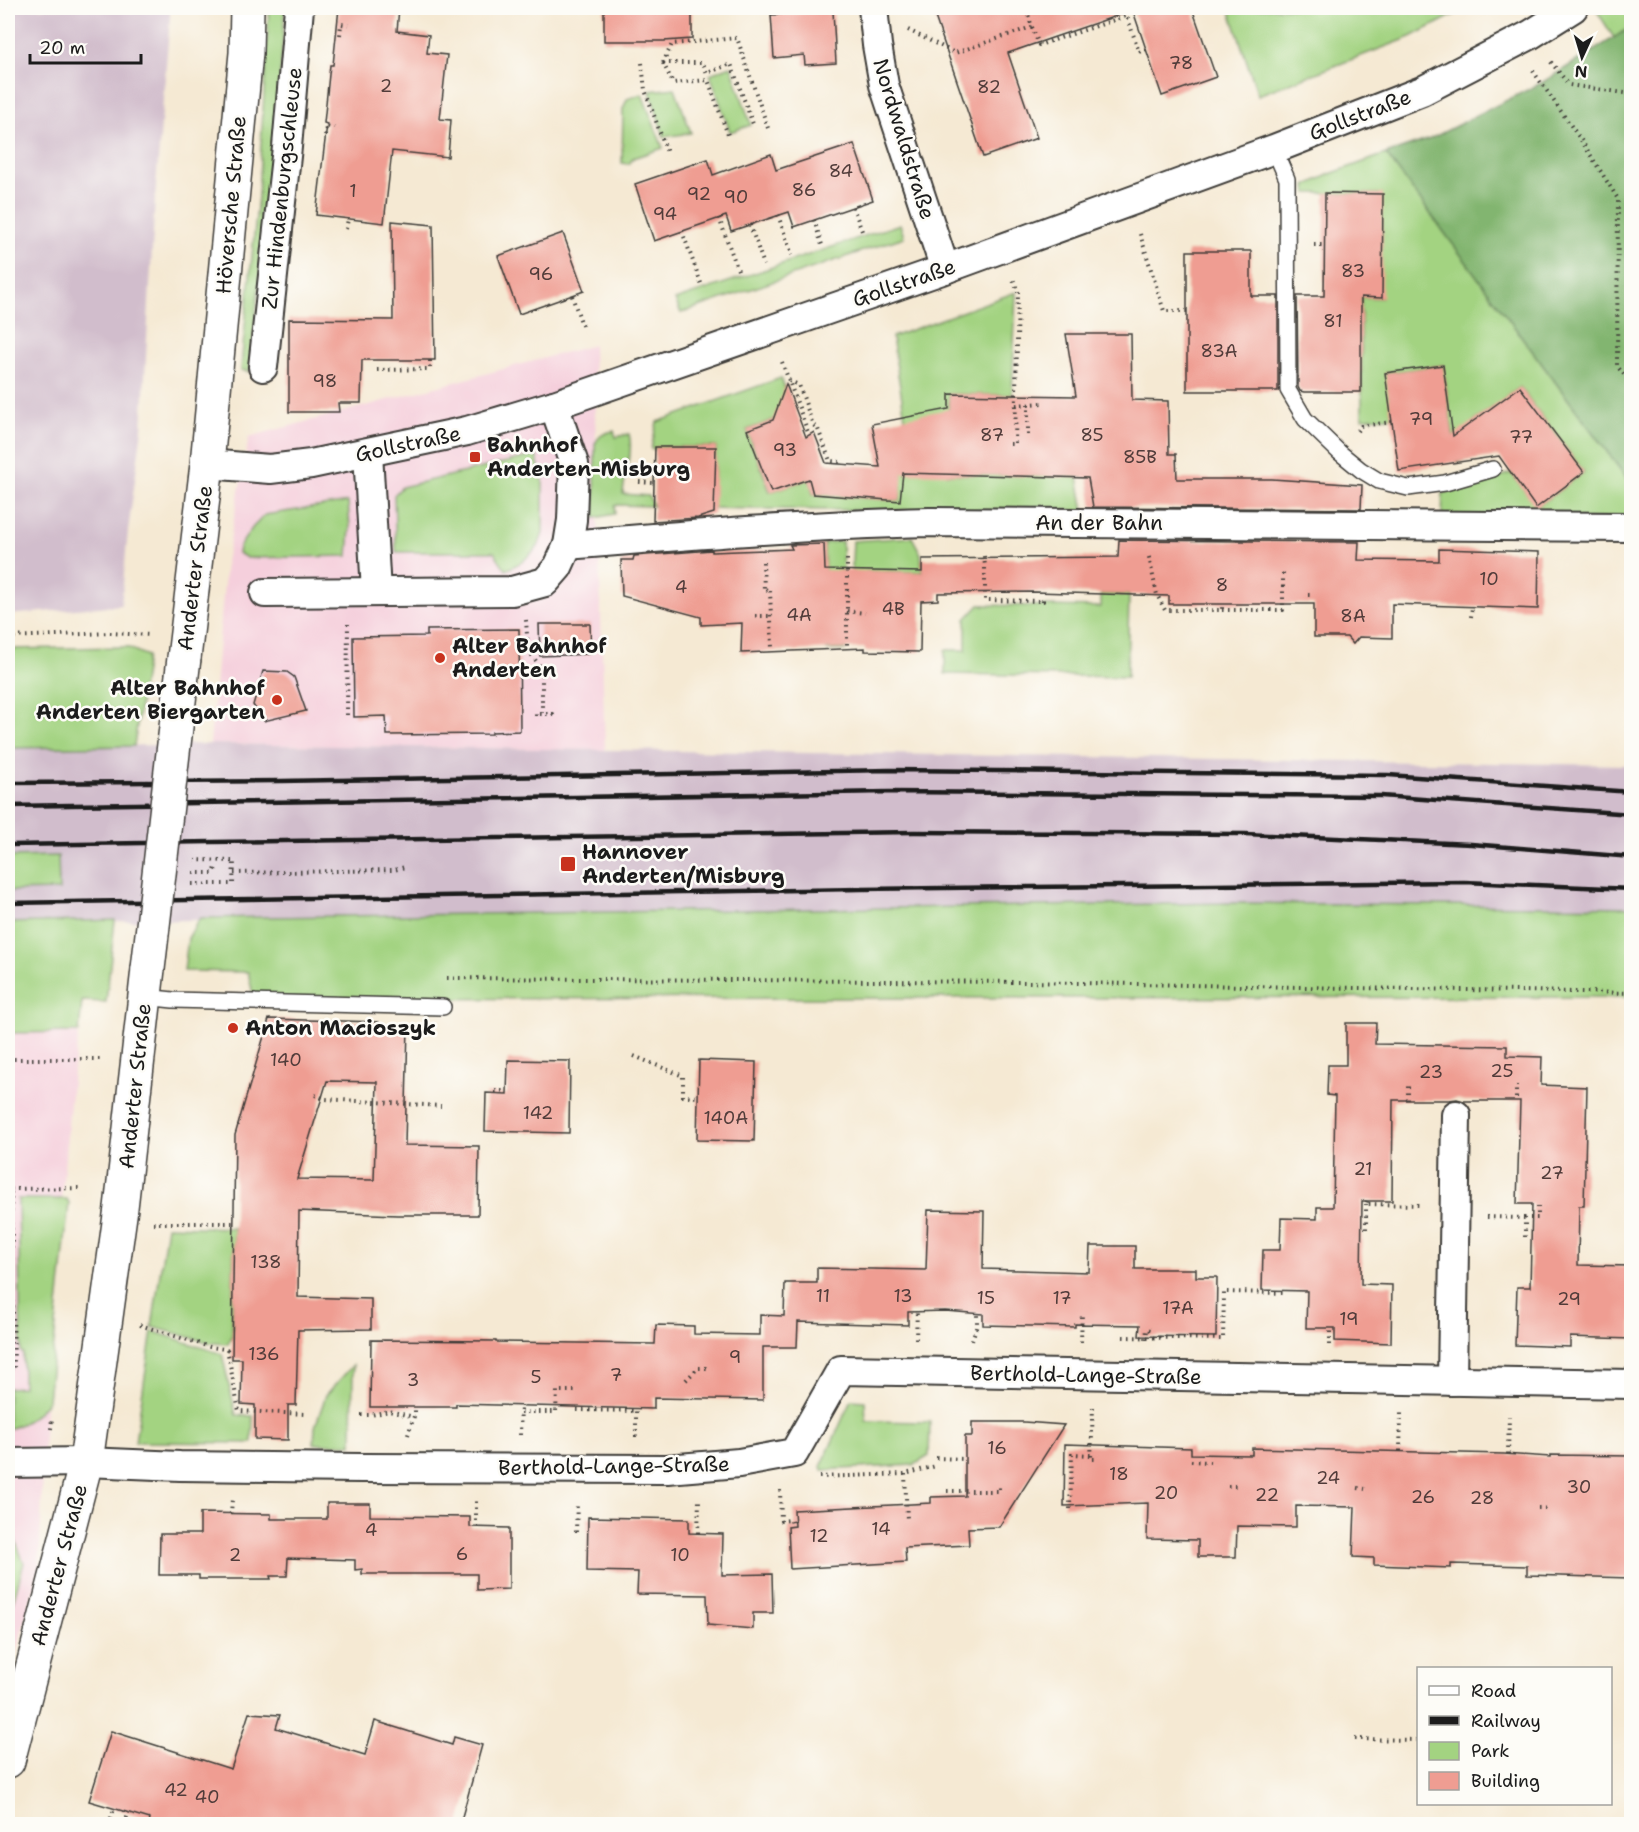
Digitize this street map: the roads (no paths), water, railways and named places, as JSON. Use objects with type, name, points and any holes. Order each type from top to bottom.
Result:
[{"type":"main road","name":"Höversche Straße","points":[[213,402],[246,53],[248,8]]},
{"type":"main road","name":"Anderter Straße","points":[[8,1761],[86,1462],[121,1208],[147,983],[173,647],[207,464],[213,402]]},
{"type":"street","name":"Zur Hindenburgschleuse","points":[[263,367],[286,158],[299,8]]},
{"type":"street","name":"Gollstraße","points":[[207,464],[270,469],[311,464],[467,431],[554,405],[945,269],[1274,149],[1422,91],[1514,43],[1573,8]]},
{"type":"street","name":"Nordwaldstraße","points":[[875,20],[884,85],[945,269]]},
{"type":"street","points":[[265,593],[513,591],[545,582],[558,567],[568,545],[572,520],[574,464],[554,405]]},
{"type":"street","points":[[368,453],[376,592]]},
{"type":"street","name":"An der Bahn","points":[[568,545],[847,524],[938,522],[1632,527]]},
{"type":"street","points":[[1452,1381],[1456,1115]]},
{"type":"street","name":"Berthold-Lange-Straße","points":[[86,1462],[268,1467],[576,1469],[668,1469],[739,1463],[794,1453],[841,1370],[1632,1384]]},
{"type":"street","points":[[8,1463],[86,1462]]},
{"type":"lane","points":[[1274,149],[1287,179],[1288,390],[1305,419],[1339,452],[1379,481],[1408,488],[1445,483],[1493,470]]},
{"type":"lane","points":[[147,983],[173,1000],[443,1007]]},
{"type":"railway","points":[[8,783],[281,781],[890,770],[1388,775],[1632,792]]},
{"type":"railway","points":[[8,806],[889,792],[1381,796],[1632,814]]},
{"type":"railway","points":[[8,845],[914,832],[1245,834],[1471,844],[1632,857]]},
{"type":"railway","points":[[8,903],[1464,882],[1632,889]]},
{"type":"place","name":"Bahnhof Anderten-Misburg","points":[[475,457]]},
{"type":"place","name":"Alter Bahnhof Anderten","points":[[440,658]]},
{"type":"place","name":"Alter Bahnhof Anderten Biergarten","points":[[277,700]]},
{"type":"place","name":"Hannover Anderten/Misburg","points":[[568,864]]},
{"type":"place","name":"Anton Macioszyk","points":[[233,1028]]}]
